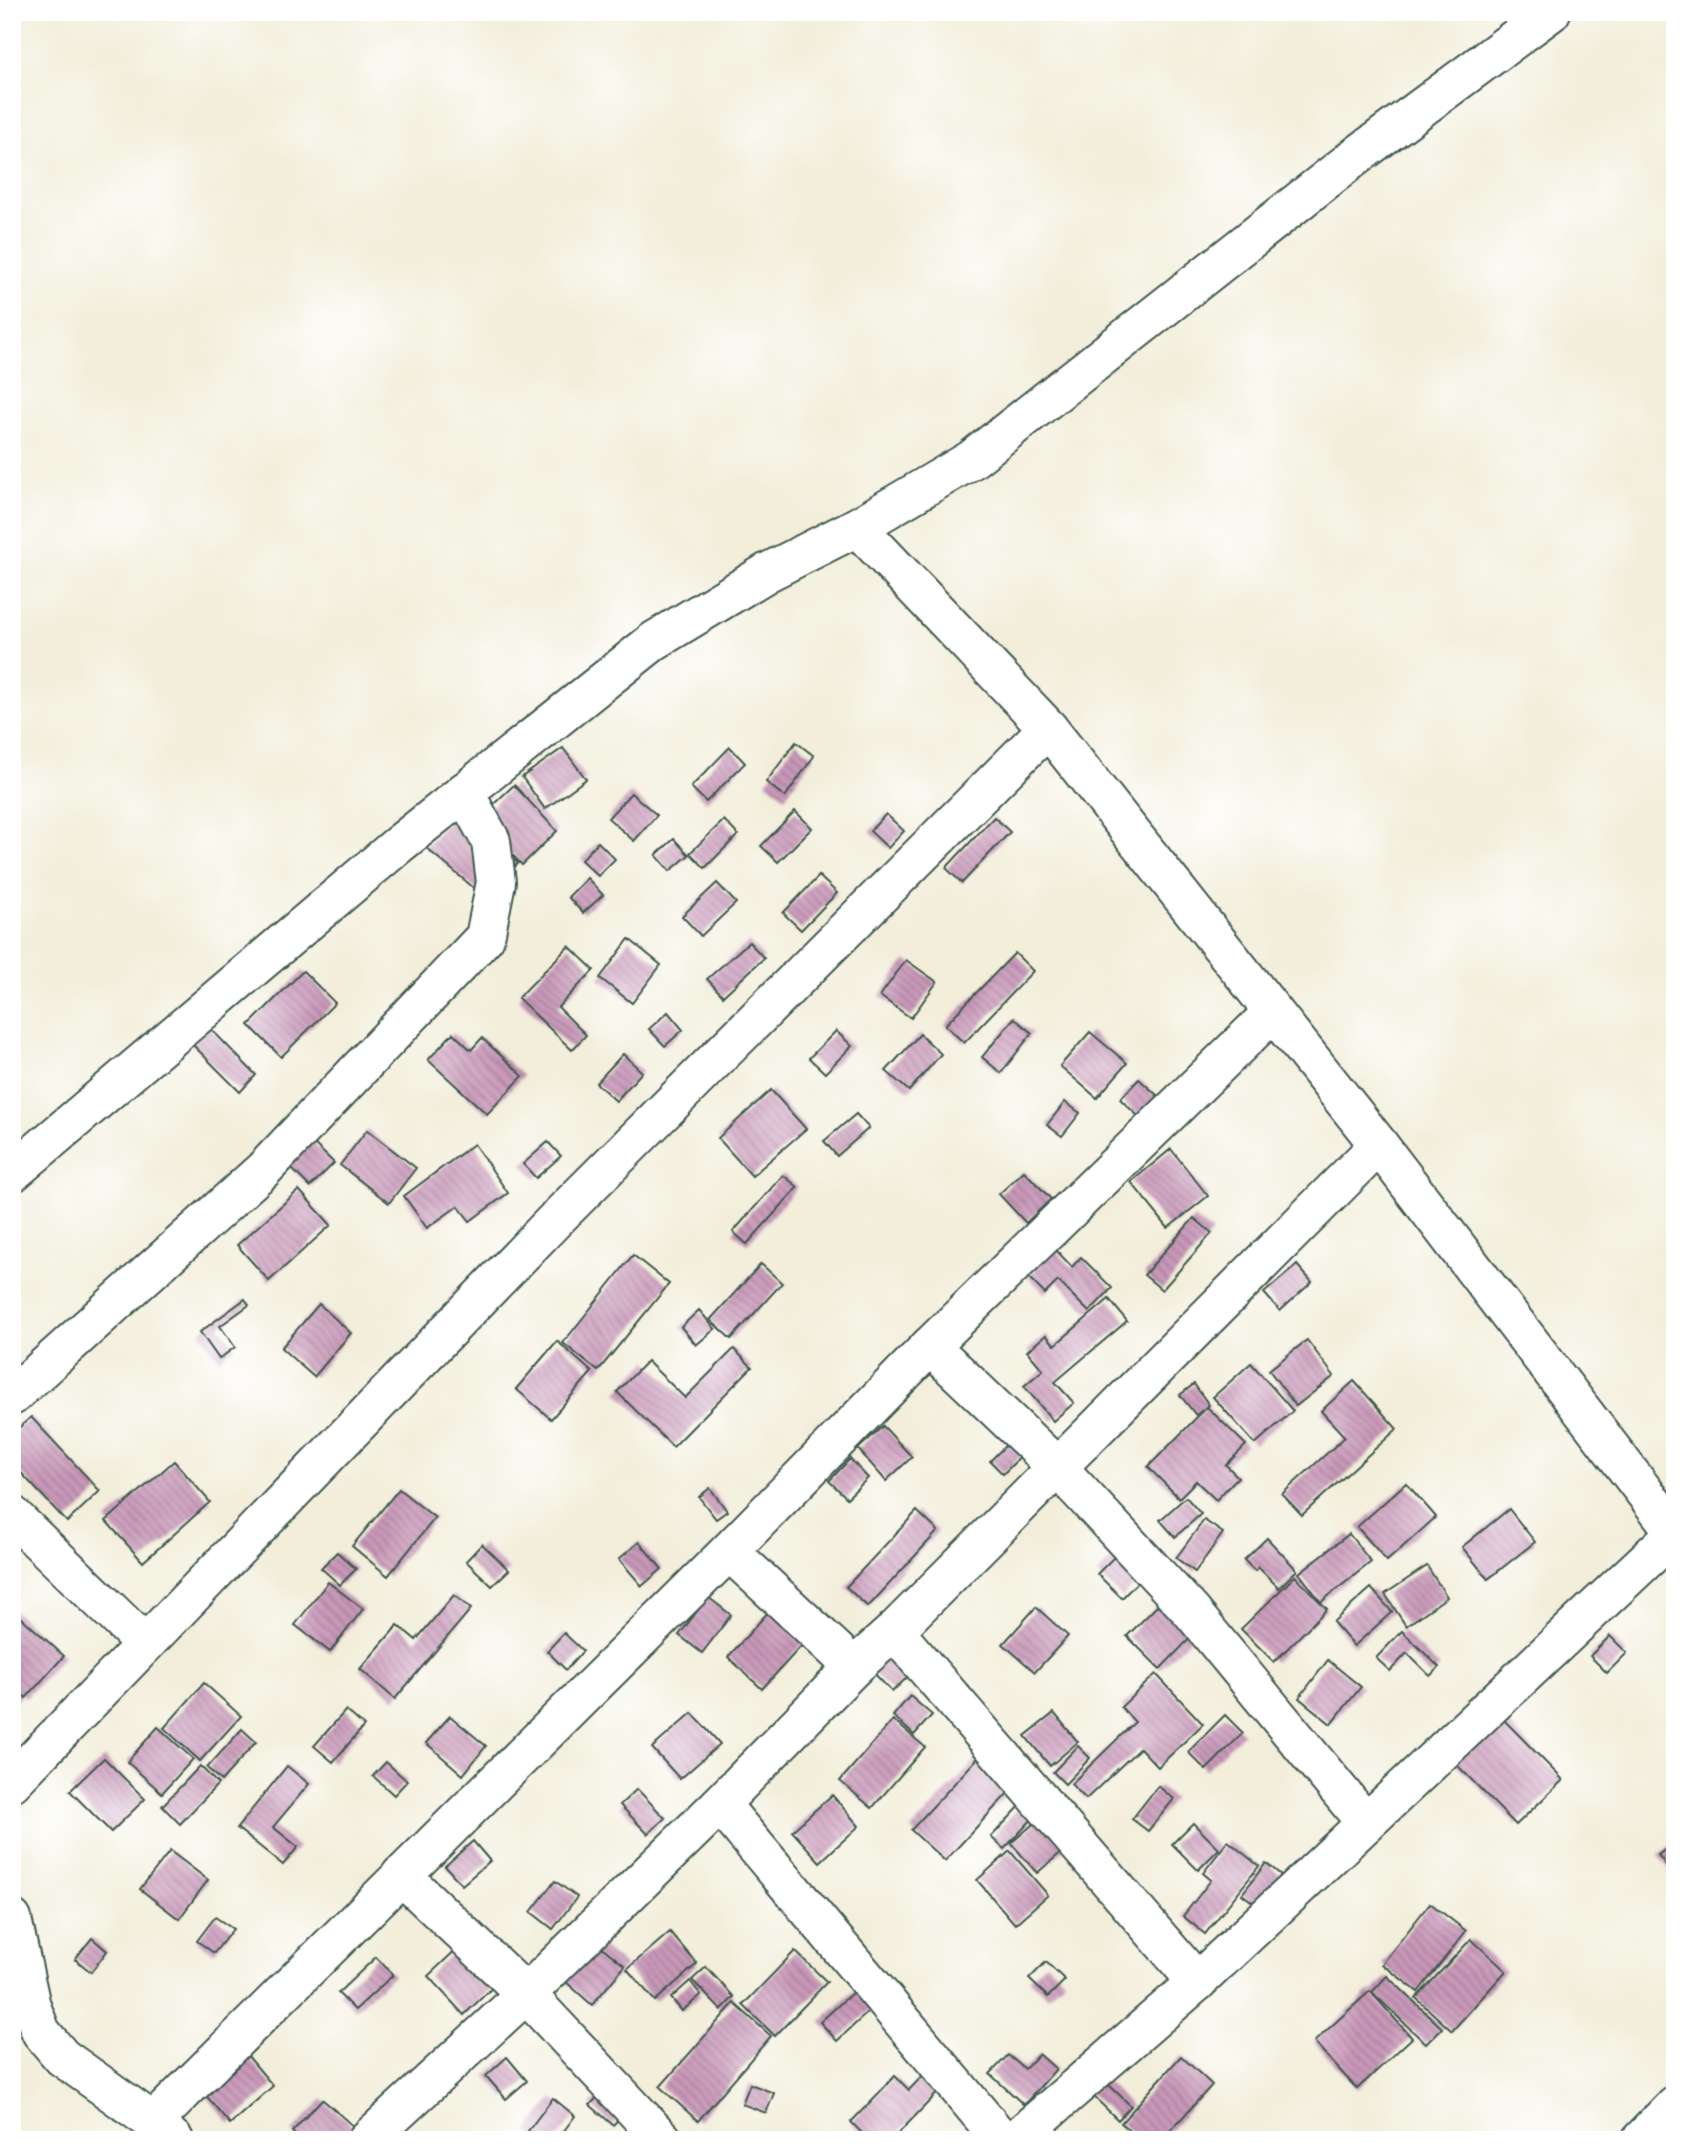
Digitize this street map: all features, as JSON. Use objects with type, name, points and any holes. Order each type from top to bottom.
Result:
[{"type":"street","points":[[12,1173],[387,854],[654,640],[768,572],[857,527],[971,460],[1355,157],[1551,12]]},
{"type":"street","points":[[857,527],[1048,728],[1379,1145],[1675,1532],[1197,1982],[1015,2140]]},
{"type":"street","points":[[12,1782],[553,1222],[1048,728]]},
{"type":"street","points":[[12,1396],[262,1170],[485,937],[496,882],[491,841],[464,792]]},
{"type":"street","points":[[12,1919],[31,2006],[41,2032],[62,2057],[163,2131],[401,1875],[729,1551],[930,1346],[1273,1012]]},
{"type":"street","points":[[368,2140],[526,1994],[720,1804],[853,1667],[894,1631],[1379,1145]]},
{"type":"street","points":[[930,1346],[1057,1467],[1192,1612],[1366,1824]]},
{"type":"street","points":[[12,1515],[145,1644]]},
{"type":"street","points":[[729,1551],[853,1667]]},
{"type":"street","points":[[894,1631],[1197,1982]]},
{"type":"street","points":[[720,1804],[1002,2140]]},
{"type":"street","points":[[401,1875],[526,1994],[663,2140]]},
{"type":"street","points":[[1641,2140],[1675,2105]]},
{"type":"building","points":[[796,742],[814,756],[785,797],[766,782]]},
{"type":"building","points":[[730,747],[745,763],[706,802],[691,787]]},
{"type":"building","points":[[563,748],[586,779],[545,809],[522,777]]},
{"type":"building","points":[[514,785],[557,831],[522,865],[478,819]]},
{"type":"building","points":[[631,793],[657,815],[634,841],[608,818]]},
{"type":"building","points":[[457,811],[518,863],[487,899],[425,847]]},
{"type":"building","points":[[795,811],[812,828],[778,862],[761,846]]},
{"type":"building","points":[[886,814],[904,831],[888,848],[870,831]]},
{"type":"building","points":[[994,817],[1010,832],[962,883],[946,868]]},
{"type":"building","points":[[724,820],[738,835],[705,868],[690,853]]},
{"type":"building","points":[[674,839],[689,855],[670,871],[656,855]]},
{"type":"building","points":[[598,842],[615,859],[598,876],[581,860]]},
{"type":"building","points":[[819,876],[837,893],[801,930],[783,913]]},
{"type":"building","points":[[587,878],[603,895],[583,913],[568,897]]},
{"type":"building","points":[[717,883],[736,903],[701,936],[682,916]]},
{"type":"building","points":[[629,939],[661,965],[632,1003],[600,978]]},
{"type":"building","points":[[749,942],[764,958],[723,996],[707,979]]},
{"type":"building","points":[[569,946],[594,970],[558,1007],[586,1035],[572,1050],[518,998]]},
{"type":"building","points":[[1015,953],[1033,971],[964,1043],[945,1025]]},
{"type":"building","points":[[906,960],[937,982],[911,1018],[880,996]]},
{"type":"building","points":[[303,971],[335,1003],[281,1057],[249,1025]]},
{"type":"building","points":[[668,1012],[683,1030],[665,1046],[649,1029]]},
{"type":"building","points":[[1014,1018],[1032,1033],[1001,1073],[982,1057]]},
{"type":"building","points":[[209,1027],[256,1075],[240,1092],[192,1044]]},
{"type":"building","points":[[836,1031],[852,1046],[825,1073],[809,1058]]},
{"type":"building","points":[[1090,1032],[1127,1063],[1097,1098],[1060,1066]]},
{"type":"building","points":[[453,1033],[471,1050],[482,1038],[523,1076],[487,1114],[428,1060]]},
{"type":"building","points":[[920,1034],[941,1054],[909,1091],[886,1071]]},
{"type":"building","points":[[623,1054],[642,1072],[616,1101],[596,1083]]},
{"type":"building","points":[[1139,1079],[1158,1096],[1139,1117],[1120,1099]]},
{"type":"building","points":[[771,1090],[806,1129],[752,1176],[718,1138]]},
{"type":"building","points":[[1065,1102],[1080,1113],[1062,1136],[1047,1125]]},
{"type":"building","points":[[856,1114],[869,1128],[837,1156],[824,1141]]},
{"type":"building","points":[[367,1130],[416,1168],[389,1203],[340,1165]]},
{"type":"building","points":[[307,1137],[334,1163],[310,1187],[284,1161]]},
{"type":"building","points":[[548,1142],[561,1156],[536,1178],[523,1164]]},
{"type":"building","points":[[474,1144],[508,1193],[470,1221],[458,1206],[427,1228],[404,1196]]},
{"type":"building","points":[[1171,1149],[1208,1196],[1168,1228],[1131,1182]]},
{"type":"building","points":[[1024,1171],[1051,1199],[1026,1223],[999,1194]]},
{"type":"building","points":[[783,1175],[798,1187],[747,1244],[733,1232]]},
{"type":"building","points":[[299,1190],[331,1225],[269,1281],[237,1245]]},
{"type":"building","points":[[1194,1218],[1212,1233],[1162,1290],[1144,1275]]},
{"type":"building","points":[[1055,1249],[1072,1267],[1081,1257],[1112,1288],[1089,1312],[1058,1281],[1045,1294],[1028,1277]]},
{"type":"building","points":[[633,1255],[669,1284],[598,1371],[563,1343]]},
{"type":"building","points":[[761,1264],[782,1283],[731,1339],[710,1320]]},
{"type":"building","points":[[1297,1265],[1312,1282],[1280,1311],[1264,1293]]},
{"type":"building","points":[[245,1299],[249,1305],[220,1326],[235,1347],[219,1359],[200,1332]]},
{"type":"building","points":[[1109,1299],[1127,1321],[1055,1382],[1074,1403],[1053,1421],[1024,1386],[1043,1370],[1027,1351],[1046,1335],[1055,1345]]},
{"type":"building","points":[[319,1304],[351,1333],[314,1377],[281,1348]]},
{"type":"building","points":[[699,1310],[715,1329],[696,1345],[681,1327]]},
{"type":"building","points":[[1307,1340],[1334,1376],[1296,1406],[1269,1370]]},
{"type":"building","points":[[557,1341],[592,1372],[551,1419],[516,1389]]},
{"type":"building","points":[[734,1349],[752,1367],[673,1447],[617,1392],[647,1361],[685,1398]]},
{"type":"building","points":[[1251,1363],[1293,1411],[1255,1444],[1213,1397]]},
{"type":"building","points":[[1354,1381],[1397,1429],[1302,1515],[1282,1494],[1345,1437],[1321,1411]]},
{"type":"building","points":[[1194,1384],[1209,1405],[1196,1415],[1180,1395]]},
{"type":"building","points":[[1207,1407],[1246,1445],[1226,1465],[1238,1477],[1216,1500],[1196,1481],[1179,1498],[1148,1467]]},
{"type":"building","points":[[31,1417],[100,1491],[67,1522],[12,1463],[12,1434]]},
{"type":"building","points":[[883,1426],[912,1457],[886,1481],[858,1449]]},
{"type":"building","points":[[1014,1437],[1027,1450],[1003,1474],[990,1461]]},
{"type":"building","points":[[850,1459],[868,1478],[847,1498],[829,1481]]},
{"type":"building","points":[[174,1461],[210,1502],[143,1562],[106,1521]]},
{"type":"building","points":[[1406,1483],[1436,1517],[1387,1561],[1357,1527]]},
{"type":"building","points":[[710,1488],[727,1511],[716,1519],[699,1497]]},
{"type":"building","points":[[399,1489],[435,1518],[388,1576],[352,1546]]},
{"type":"building","points":[[1186,1497],[1201,1514],[1175,1537],[1160,1520]]},
{"type":"building","points":[[1509,1509],[1535,1542],[1488,1579],[1462,1547]]},
{"type":"building","points":[[917,1511],[938,1531],[868,1607],[846,1587]]},
{"type":"building","points":[[1204,1520],[1223,1533],[1195,1572],[1176,1558]]},
{"type":"building","points":[[1349,1534],[1371,1562],[1321,1602],[1299,1573]]},
{"type":"building","points":[[1267,1538],[1297,1570],[1279,1588],[1258,1567],[1255,1571],[1244,1560]]},
{"type":"building","points":[[639,1542],[662,1569],[642,1586],[619,1559]]},
{"type":"building","points":[[1129,1542],[1153,1566],[1122,1598],[1097,1574]]},
{"type":"building","points":[[482,1544],[509,1570],[492,1586],[466,1561]]},
{"type":"building","points":[[337,1552],[356,1569],[340,1585],[321,1568]]},
{"type":"building","points":[[1427,1566],[1447,1597],[1406,1626],[1385,1594]]},
{"type":"building","points":[[1295,1576],[1327,1609],[1274,1662],[1241,1629]]},
{"type":"building","points":[[328,1582],[363,1609],[330,1652],[295,1625]]},
{"type":"building","points":[[1371,1588],[1392,1612],[1354,1646],[1333,1622]]},
{"type":"building","points":[[1172,1591],[1204,1624],[1160,1669],[1127,1636]]},
{"type":"building","points":[[454,1595],[471,1609],[395,1699],[360,1669],[398,1625],[416,1640]]},
{"type":"building","points":[[708,1597],[731,1615],[702,1653],[679,1635]]},
{"type":"building","points":[[779,1600],[814,1632],[762,1689],[728,1657]]},
{"type":"building","points":[[1036,1607],[1068,1636],[1035,1672],[1003,1644]]},
{"type":"building","points":[[12,1609],[64,1656],[26,1698],[22,1694],[12,1705]]},
{"type":"building","points":[[1402,1631],[1439,1667],[1430,1676],[1407,1653],[1390,1671],[1376,1658]]},
{"type":"building","points":[[564,1633],[583,1651],[566,1670],[547,1651]]},
{"type":"building","points":[[1610,1636],[1627,1653],[1607,1673],[1590,1656]]},
{"type":"building","points":[[900,1639],[922,1663],[892,1692],[870,1669]]},
{"type":"building","points":[[1328,1660],[1361,1687],[1331,1724],[1299,1698]]},
{"type":"building","points":[[1156,1674],[1203,1724],[1158,1767],[1140,1748],[1086,1799],[1071,1784],[1135,1722],[1121,1707]]},
{"type":"building","points":[[204,1683],[241,1716],[200,1761],[164,1728]]},
{"type":"building","points":[[910,1696],[932,1715],[914,1735],[893,1716]]},
{"type":"building","points":[[346,1710],[364,1726],[333,1762],[314,1746]]},
{"type":"building","points":[[692,1713],[720,1744],[680,1779],[652,1748]]},
{"type":"building","points":[[1054,1713],[1078,1742],[1050,1766],[1025,1736]]},
{"type":"building","points":[[1225,1715],[1243,1733],[1206,1770],[1188,1752]]},
{"type":"building","points":[[450,1716],[486,1746],[463,1775],[426,1743]]},
{"type":"building","points":[[1501,1717],[1563,1780],[1516,1825],[1454,1762]]},
{"type":"building","points":[[893,1720],[925,1747],[872,1808],[840,1781]]},
{"type":"building","points":[[158,1727],[193,1759],[162,1793],[127,1762]]},
{"type":"building","points":[[242,1729],[256,1742],[221,1781],[207,1768]]},
{"type":"building","points":[[989,1746],[1023,1777],[945,1861],[911,1830]]},
{"type":"building","points":[[1078,1746],[1090,1758],[1065,1784],[1053,1772]]},
{"type":"building","points":[[104,1758],[145,1799],[111,1832],[70,1791]]},
{"type":"building","points":[[386,1762],[407,1781],[394,1795],[373,1776]]},
{"type":"building","points":[[200,1766],[218,1784],[180,1824],[162,1806]]},
{"type":"building","points":[[287,1766],[309,1784],[273,1827],[298,1847],[283,1865],[237,1828]]},
{"type":"building","points":[[1158,1786],[1174,1799],[1148,1831],[1132,1819]]},
{"type":"building","points":[[637,1789],[665,1818],[648,1834],[620,1805]]},
{"type":"building","points":[[832,1795],[859,1826],[820,1862],[792,1831]]},
{"type":"building","points":[[1022,1804],[1035,1816],[1004,1849],[991,1837]]},
{"type":"building","points":[[1052,1808],[1078,1838],[1037,1873],[1011,1843]]},
{"type":"building","points":[[1193,1823],[1219,1849],[1198,1870],[1172,1844]]},
{"type":"building","points":[[473,1841],[490,1861],[462,1885],[445,1866]]},
{"type":"building","points":[[1228,1841],[1259,1866],[1205,1934],[1183,1916],[1211,1880],[1203,1873]]},
{"type":"building","points":[[1675,1842],[1675,1876],[1658,1855]]},
{"type":"building","points":[[170,1851],[208,1880],[179,1919],[140,1889]]},
{"type":"building","points":[[1010,1851],[1048,1895],[1015,1924],[977,1880]]},
{"type":"building","points":[[1266,1863],[1281,1875],[1258,1906],[1242,1894]]},
{"type":"building","points":[[555,1881],[577,1897],[553,1929],[531,1912]]},
{"type":"building","points":[[1430,1903],[1466,1931],[1418,1992],[1382,1964]]},
{"type":"building","points":[[215,1917],[233,1929],[214,1953],[197,1941]]},
{"type":"building","points":[[670,1932],[697,1964],[655,2001],[627,1969]]},
{"type":"building","points":[[92,1938],[107,1951],[91,1972],[75,1959]]},
{"type":"building","points":[[1471,1939],[1506,1971],[1452,2031],[1416,1998]]},
{"type":"building","points":[[597,1943],[625,1966],[592,2005],[565,1981]]},
{"type":"building","points":[[461,1945],[497,1983],[464,2015],[428,1976]]},
{"type":"building","points":[[795,1951],[827,1982],[775,2036],[743,2005]]},
{"type":"building","points":[[376,1957],[393,1975],[355,2010],[338,1993]]},
{"type":"building","points":[[1046,1962],[1065,1980],[1048,1997],[1029,1979]]},
{"type":"building","points":[[706,1967],[734,1997],[721,2010],[692,1980]]},
{"type":"building","points":[[1387,1976],[1442,2028],[1426,2044],[1372,1992]]},
{"type":"building","points":[[690,1981],[701,1995],[682,2011],[671,1998]]},
{"type":"building","points":[[863,1983],[880,2001],[837,2041],[820,2022]]},
{"type":"building","points":[[1370,1991],[1412,2038],[1357,2089],[1314,2042]]},
{"type":"building","points":[[734,2003],[771,2036],[698,2121],[660,2087]]},
{"type":"building","points":[[1039,2054],[1056,2069],[1024,2105],[990,2074],[1008,2055],[1025,2069]]},
{"type":"building","points":[[247,2055],[273,2086],[230,2124],[203,2092]]},
{"type":"building","points":[[1181,2056],[1212,2085],[1162,2140],[1140,2140],[1121,2123]]},
{"type":"building","points":[[507,2057],[527,2081],[506,2099],[486,2076]]},
{"type":"building","points":[[933,2065],[949,2081],[892,2140],[869,2140],[851,2122],[895,2076],[909,2090]]},
{"type":"building","points":[[1103,2079],[1131,2106],[1118,2120],[1090,2093]]},
{"type":"building","points":[[750,2084],[774,2093],[766,2113],[742,2104]]},
{"type":"building","points":[[607,2087],[629,2108],[613,2125],[590,2105]]},
{"type":"building","points":[[553,2098],[575,2116],[557,2140],[539,2140],[528,2131]]},
{"type":"building","points":[[322,2099],[354,2127],[342,2140],[301,2140],[292,2132]]}]
